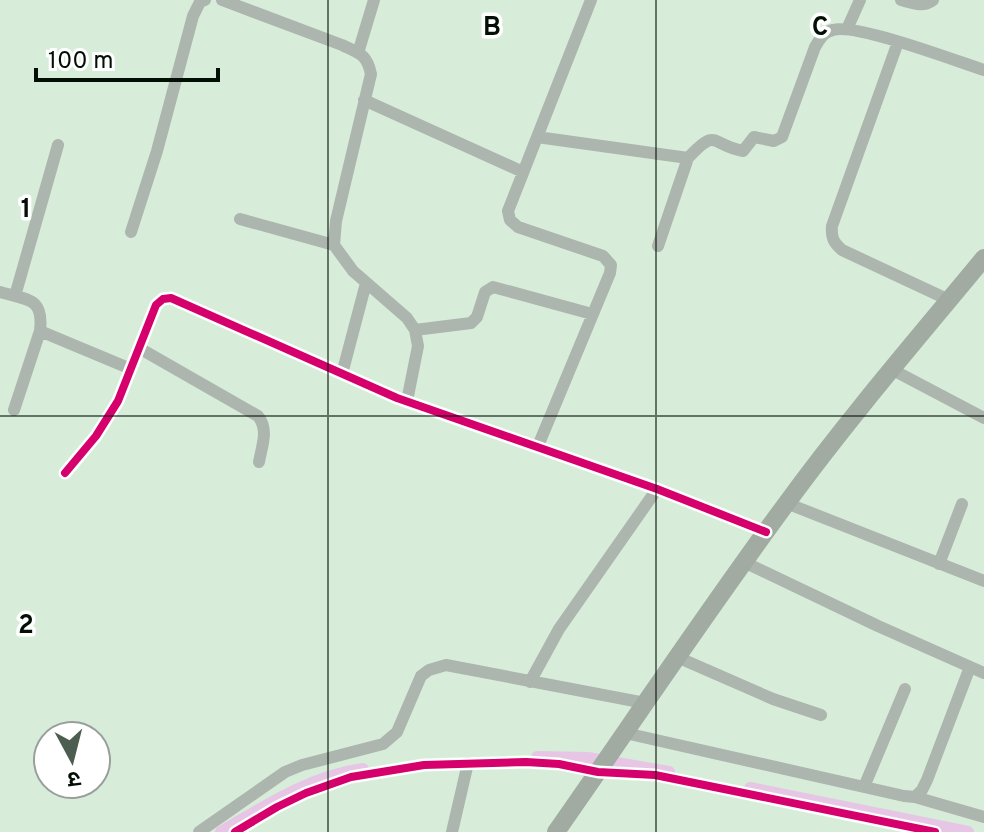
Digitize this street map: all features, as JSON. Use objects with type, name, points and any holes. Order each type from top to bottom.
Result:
[{"type":"main road","points":[[556,832],[786,503],[891,369],[984,258]]},
{"type":"street","points":[[131,232],[157,151],[193,16],[200,2],[205,0]]},
{"type":"street","points":[[222,0],[342,45],[369,62],[371,74],[336,221],[334,245]]},
{"type":"street","points":[[358,53],[374,0]]},
{"type":"street","points":[[538,446],[611,265],[603,256],[518,227],[510,220],[508,211],[591,0]]},
{"type":"street","points":[[847,29],[860,0]]},
{"type":"street","points":[[901,0],[926,5],[933,0]]},
{"type":"street","points":[[658,246],[688,158],[704,142],[714,139],[743,151],[754,137],[774,141],[782,137],[822,35],[834,29],[847,29],[984,70]]},
{"type":"street","points":[[898,42],[831,236],[842,250],[949,300]]},
{"type":"street","points":[[364,100],[523,172]]},
{"type":"street","points":[[537,137],[688,158]]},
{"type":"street","points":[[15,296],[58,145]]},
{"type":"street","points":[[240,219],[334,245],[353,271],[407,318],[415,330],[418,346],[407,401]]},
{"type":"street","points":[[342,374],[366,283]]},
{"type":"street","points":[[415,330],[471,323],[477,317],[485,292],[493,287],[592,314]]},
{"type":"street","points":[[0,292],[33,302],[40,308],[42,317],[14,410]]},
{"type":"street","points":[[65,473],[108,419],[118,401],[156,305],[163,299],[171,298],[407,401],[657,489],[766,532]]},
{"type":"street","points":[[40,331],[131,369]]},
{"type":"street","points":[[139,348],[258,416],[264,423],[265,432],[259,462]]},
{"type":"street","points":[[891,369],[984,418]]},
{"type":"street","points":[[530,682],[559,629],[657,489]]},
{"type":"street","points":[[786,503],[984,581]]},
{"type":"street","points":[[939,564],[962,504]]},
{"type":"street","points":[[744,562],[984,673]]},
{"type":"street","points":[[677,657],[773,699],[821,715]]},
{"type":"street","points":[[199,832],[285,772],[383,744],[397,732],[421,676],[446,665],[645,703]]},
{"type":"street","points":[[915,797],[927,780],[970,667]]},
{"type":"street","points":[[864,787],[905,689]]},
{"type":"street","points":[[621,739],[915,797],[981,817],[984,802]]},
{"type":"street","points":[[243,830],[277,807],[351,777],[401,768],[542,762],[655,775],[935,832]]},
{"type":"street","points":[[452,832],[468,763]]},
{"type":"waterway","points":[[537,757],[588,758],[669,772]]},
{"type":"waterway","points":[[221,832],[307,785],[363,769]]},
{"type":"waterway","points":[[750,788],[968,832]]},
{"type":"cycle path","points":[[65,473],[96,436],[118,401],[156,305],[163,299],[171,298],[397,398],[657,489],[766,532]]},
{"type":"cycle path","points":[[235,832],[306,793],[351,777],[424,765],[526,762],[559,764],[598,772],[655,775],[935,832]]}]
